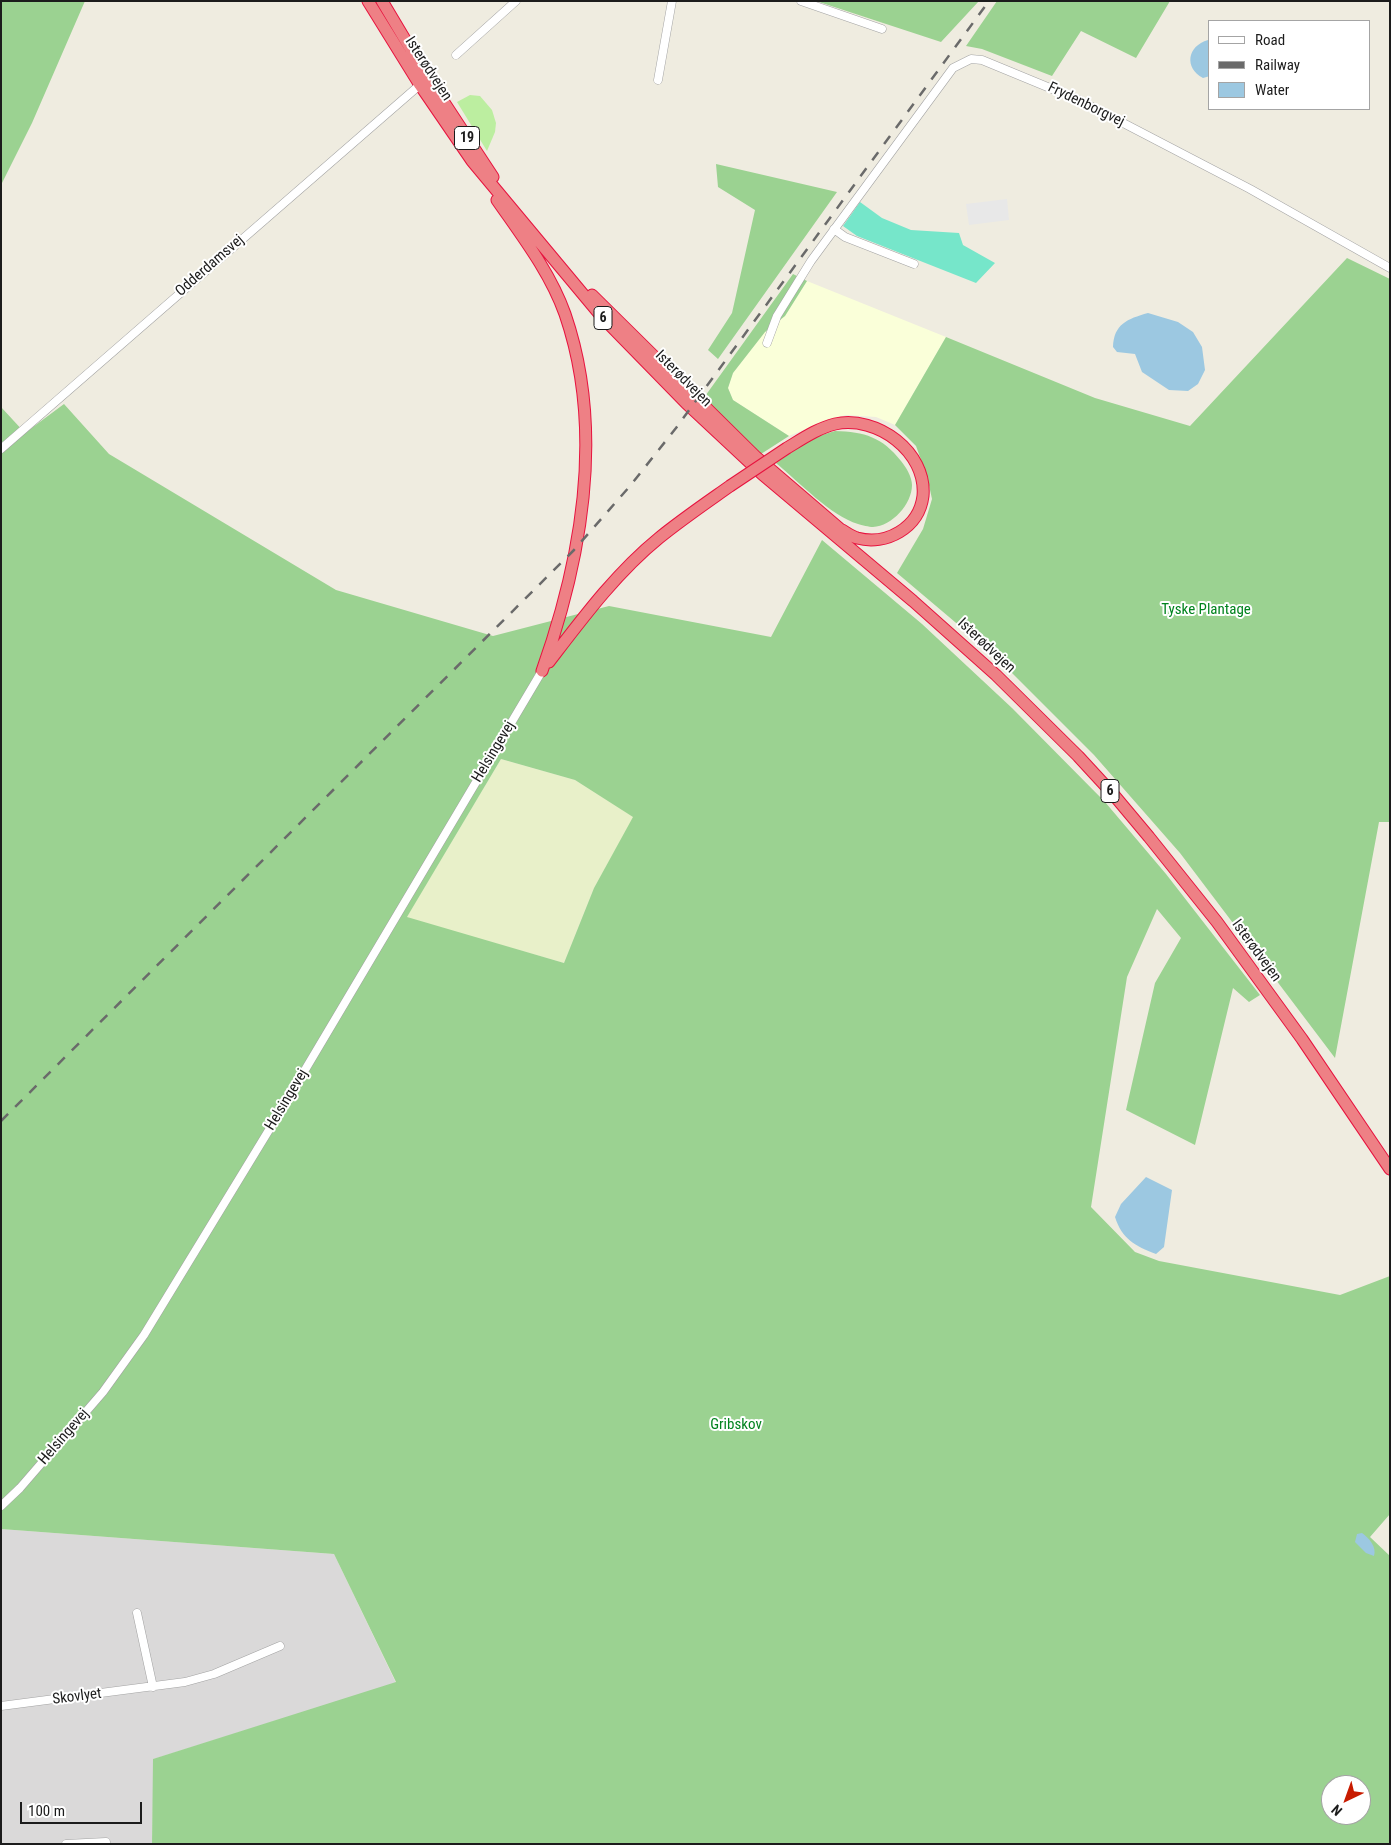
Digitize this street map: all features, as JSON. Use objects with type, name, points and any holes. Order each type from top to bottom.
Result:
[{"type":"highway","name":"Isterødvejen","points":[[368,1],[491,172],[504,198]]},
{"type":"highway","name":"Isterødvejen","points":[[382,1],[424,81],[472,161],[602,317],[705,422],[762,474],[954,636],[1083,762],[1149,837],[1217,922],[1302,1039],[1390,1169]]},
{"type":"highway","points":[[472,161],[545,272],[564,313],[579,367],[585,406],[587,443],[582,508],[561,616],[542,671]]},
{"type":"highway","points":[[542,671],[606,591],[658,539],[730,486],[788,448],[817,430],[835,424],[854,422],[873,426],[890,435],[904,448],[915,463],[922,479],[923,497],[917,514],[906,528],[891,537],[874,541],[856,538],[840,529],[756,457],[594,296],[565,273]]},
{"type":"street","points":[[456,54],[516,1]]},
{"type":"street","points":[[658,80],[672,1]]},
{"type":"street","points":[[801,1],[882,29]]},
{"type":"street","name":"Frydenborgvej","points":[[767,343],[778,316],[811,261],[952,68],[964,61],[977,59],[1026,76],[1079,100],[1250,189],[1390,268]]},
{"type":"street","name":"Odderdamsvej","points":[[1,449],[424,81]]},
{"type":"street","points":[[834,228],[845,237],[914,264]]},
{"type":"street","name":"Helsingevej","points":[[1,1506],[20,1488],[102,1392],[144,1335],[284,1107],[542,671]]},
{"type":"street","points":[[137,1613],[153,1687]]},
{"type":"street","name":"Skovlyet","points":[[1,1706],[185,1682],[214,1674],[280,1646]]},
{"type":"street","points":[[66,1844],[106,1842]]},
{"type":"shaded area","points":[[1007,199],[1009,220],[969,225],[966,204]]},
{"type":"shaded area","points":[[807,281],[946,337],[895,425],[876,417],[846,415],[827,420],[789,436],[733,400],[728,388],[733,373],[765,332],[785,316]]},
{"type":"shaded area","points":[[501,759],[575,780],[634,817],[594,888],[564,963],[406,918]]},
{"type":"shaded area","points":[[1,1529],[334,1554],[396,1683],[154,1759],[152,1844],[1,1844]]},
{"type":"green space","points":[[1,1],[85,1],[32,123],[1,185]]},
{"type":"green space","points":[[816,1],[979,1],[941,42]]},
{"type":"green space","points":[[997,1],[1170,1],[1136,58],[1081,31],[1052,76],[982,49],[966,46]]},
{"type":"green space","points":[[470,95],[480,96],[492,110],[496,123],[495,132],[487,151],[457,102]]},
{"type":"green space","points":[[716,164],[837,192],[718,359],[708,350],[732,313],[755,210],[718,187]]},
{"type":"green space","points":[[860,202],[882,218],[911,230],[959,233],[963,245],[995,263],[976,283],[857,236],[843,226]]},
{"type":"green space","name":"Tyske Plantage","points":[[1347,258],[1390,279],[1390,822],[1379,822],[1335,1058],[1180,853],[1094,755],[994,655],[897,573],[923,529],[932,499],[927,476],[916,446],[895,425],[946,337],[1095,398],[1190,426]]},
{"type":"green space","points":[[793,274],[807,281],[785,316],[765,332],[733,373],[728,388],[733,400],[789,436],[761,454],[703,399]]},
{"type":"green space","name":"Gribskov","points":[[64,404],[109,454],[336,590],[493,636],[609,606],[771,637],[822,540],[922,624],[1012,708],[1105,802],[1166,874],[1260,995],[1249,1002],[1233,988],[1195,1145],[1126,1110],[1155,983],[1181,938],[1157,909],[1127,977],[1091,1207],[1135,1252],[1159,1261],[1340,1295],[1390,1276],[1390,1514],[1370,1537],[1390,1556],[1390,1844],[152,1844],[153,1759],[396,1682],[334,1554],[1,1529],[1,407],[25,433]],"holes":[[[501,759],[575,780],[633,817],[594,888],[564,963],[407,917]]]},
{"type":"green space","points":[[835,431],[864,435],[880,441],[894,453],[907,469],[912,485],[909,499],[900,513],[887,523],[871,527],[848,520],[826,506],[776,463],[812,438]]},
{"type":"water","points":[[1208,40],[1208,77],[1203,78],[1193,69],[1190,58],[1192,52],[1201,43]]},
{"type":"water","points":[[1148,313],[1178,322],[1193,332],[1202,347],[1205,370],[1198,384],[1188,391],[1169,390],[1142,372],[1135,354],[1117,352],[1113,347],[1116,333],[1123,324],[1128,320]]},
{"type":"water","points":[[1146,1177],[1172,1190],[1164,1247],[1156,1254],[1130,1241],[1121,1231],[1115,1217],[1121,1204]]},
{"type":"water","points":[[1362,1533],[1370,1540],[1375,1553],[1374,1556],[1366,1553],[1355,1542],[1357,1534]]},
{"type":"railway","points":[[1,1121],[574,550],[630,486],[676,428],[989,1]]}]
